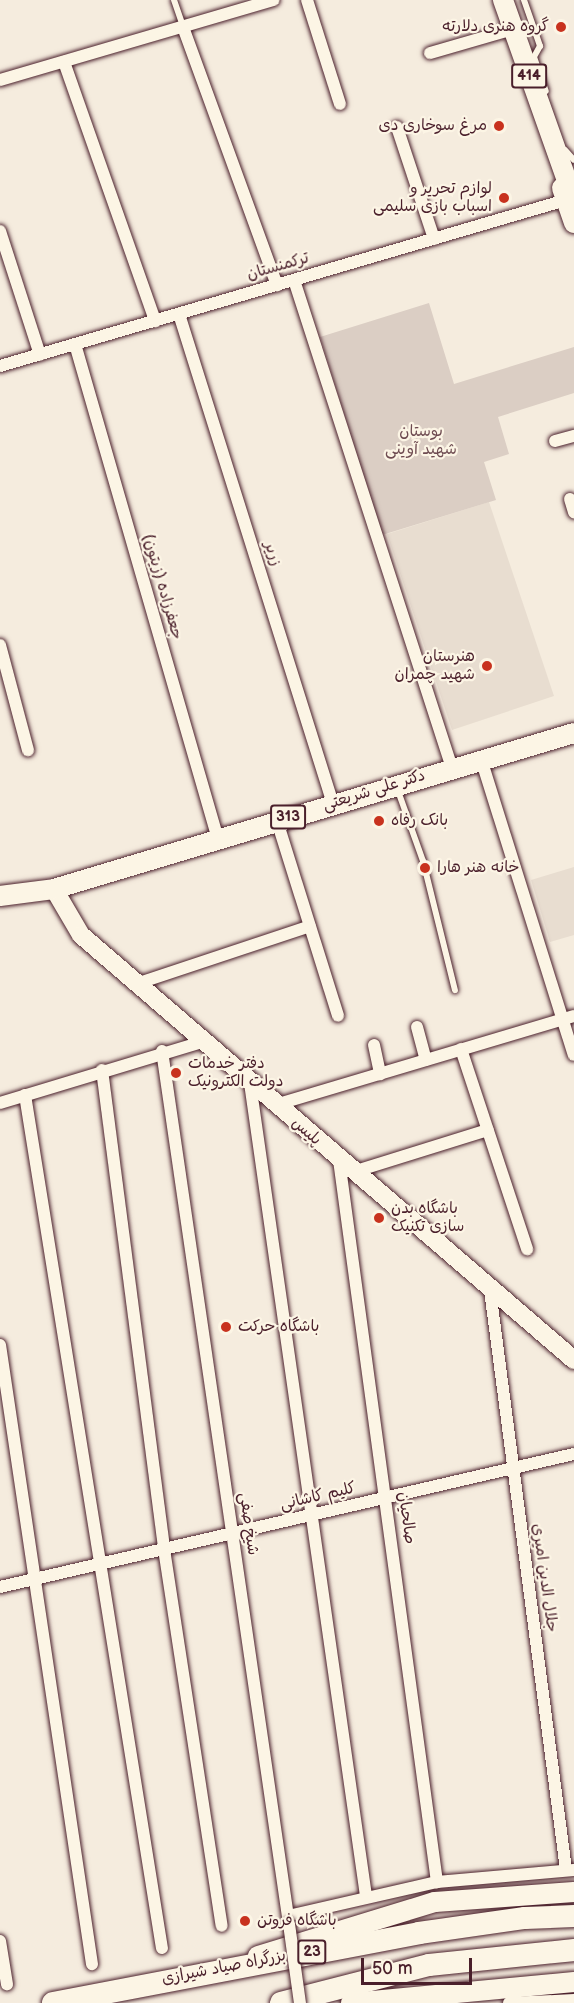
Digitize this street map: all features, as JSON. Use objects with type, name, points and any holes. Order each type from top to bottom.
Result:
[{"type":"highway","name":"بزرگراه صیاد شیرازی","points":[[53,2003],[220,1968],[419,1933],[525,1918],[574,1916]]},
{"type":"highway","points":[[281,2003],[429,1965],[574,1950]]},
{"type":"main road","name":"414","points":[[503,0],[554,152],[572,198],[574,223]]},
{"type":"main road","name":"دکتر علی شریعتی","points":[[0,896],[54,889],[277,820],[574,733]]},
{"type":"main road","name":"پلیس","points":[[54,889],[81,935],[274,1105],[490,1290],[571,1353]]},
{"type":"main road","points":[[220,1968],[435,1902],[574,1892]]},
{"type":"main road","points":[[351,2003],[574,1982]]},
{"type":"street","points":[[0,80],[273,0]]},
{"type":"street","points":[[307,0],[340,104]]},
{"type":"street","points":[[183,27],[277,285]]},
{"type":"street","points":[[429,54],[513,29]]},
{"type":"street","points":[[64,62],[155,321]]},
{"type":"street","points":[[397,127],[434,239]]},
{"type":"street","name":"ترکمنستان","points":[[0,366],[572,198]]},
{"type":"street","points":[[0,231],[40,355]]},
{"type":"street","points":[[294,280],[452,768]]},
{"type":"street","name":"زریر","points":[[179,314],[333,804]]},
{"type":"street","name":"جعفرزاده (زیتون)","points":[[75,344],[218,839]]},
{"type":"street","points":[[555,441],[574,436]]},
{"type":"street","points":[[0,645],[5,691],[28,750]]},
{"type":"street","points":[[482,759],[568,1017],[574,1055]]},
{"type":"street","points":[[277,820],[338,1016]]},
{"type":"street","points":[[136,984],[310,926]]},
{"type":"street","points":[[274,1105],[568,1017]]},
{"type":"street","points":[[417,1027],[426,1060]]},
{"type":"street","points":[[0,1103],[162,1051],[202,1042]]},
{"type":"street","points":[[374,1045],[380,1074]]},
{"type":"street","points":[[461,1049],[527,1249]]},
{"type":"street","name":"شیخ صفی","points":[[162,1051],[300,2003]]},
{"type":"street","points":[[102,1070],[164,1549],[222,1926]]},
{"type":"street","points":[[250,1083],[309,1516],[366,1896]]},
{"type":"street","points":[[25,1095],[162,1948]]},
{"type":"street","points":[[353,1172],[488,1130]]},
{"type":"street","name":"صالحیان","points":[[339,1160],[387,1497],[437,1882]]},
{"type":"street","name":"جلال الدین امیری","points":[[490,1290],[570,1870]]},
{"type":"street","points":[[0,1345],[32,1580],[92,1964]]},
{"type":"street","name":"کلیم کاشانی","points":[[0,1587],[574,1454]]},
{"type":"street","points":[[289,1920],[366,1896],[437,1882],[570,1870]]},
{"type":"street","points":[[0,1941],[7,1984]]},
{"type":"street","points":[[509,2003],[574,2000]]},
{"type":"lane","points":[[174,0],[183,27]]},
{"type":"lane","points":[[524,0],[540,46],[534,57],[566,154],[574,160]]},
{"type":"lane","points":[[396,785],[423,861],[455,990]]},
{"type":"lane","points":[[0,888],[42,883],[54,889]]},
{"type":"shaded area","points":[[489,502],[554,696],[452,730],[387,534]]},
{"type":"shaded area","points":[[574,867],[574,935],[550,942],[531,880]]},
{"type":"green space","name":"بوستان شهید آوینی","points":[[429,303],[454,384],[574,347],[574,393],[498,417],[509,454],[484,462],[496,500],[382,535],[320,337]]},
{"type":"place","name":"گروه هنری دلارته","points":[[561,27]]},
{"type":"place","name":"مرغ سوخاری دی","points":[[499,126]]},
{"type":"place","name":"لوازم تحریر و اسباب بازی سلیمی","points":[[504,198]]},
{"type":"place","name":"هنرستان شهید چمران","points":[[487,666]]},
{"type":"place","name":"بانک رفاه","points":[[379,821]]},
{"type":"place","name":"خانه هنر هارا","points":[[425,868]]},
{"type":"place","name":"دفتر خدمات دولت الکترونیک","points":[[176,1073]]},
{"type":"place","name":"باشگاه بدن سازی تکنیک","points":[[379,1218]]},
{"type":"place","name":"باشگاه حرکت","points":[[226,1327]]},
{"type":"place","name":"باشگاه فروتن","points":[[245,1921]]}]
